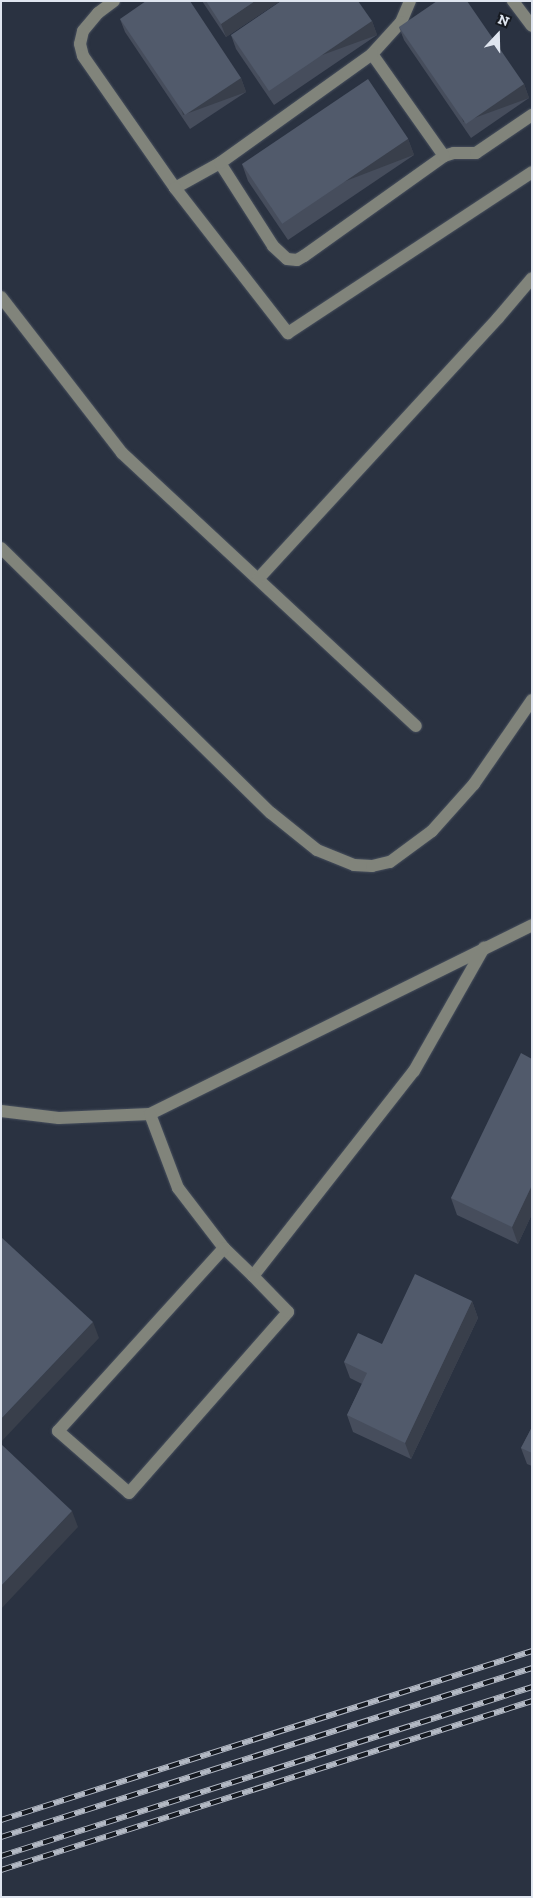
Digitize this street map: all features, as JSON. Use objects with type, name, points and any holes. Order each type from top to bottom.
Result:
[{"type":"lane","points":[[114,1],[98,13],[84,30],[80,44],[84,56],[176,188],[288,334],[532,172]]},
{"type":"lane","points":[[176,188],[220,163],[372,54],[401,22],[410,1]]},
{"type":"lane","points":[[512,1],[532,26]]},
{"type":"lane","points":[[372,54],[444,156]]},
{"type":"lane","points":[[220,163],[273,246],[281,255],[293,260],[304,256],[444,156],[454,153],[476,153],[532,115]]},
{"type":"lane","points":[[259,578],[498,318],[532,278]]},
{"type":"lane","points":[[1,297],[122,453],[259,578],[416,726]]},
{"type":"lane","points":[[1,548],[271,812],[317,850],[354,865],[372,866],[390,862],[432,831],[474,784],[532,700]]},
{"type":"lane","points":[[1,1111],[59,1118],[150,1114],[532,925]]},
{"type":"lane","points":[[253,1276],[414,1070],[484,948]]},
{"type":"lane","points":[[150,1114],[178,1188],[224,1248],[288,1312],[129,1493],[58,1431],[224,1248]]},
{"type":"building","points":[[146,1],[190,1],[241,78],[185,115],[120,19]]},
{"type":"building","points":[[206,1],[255,1],[221,24]]},
{"type":"building","points":[[281,1],[358,1],[372,21],[269,91],[231,35]]},
{"type":"building","points":[[437,1],[467,1],[524,84],[466,124],[399,27]]},
{"type":"building","points":[[368,79],[408,139],[282,224],[242,164]]},
{"type":"building","points":[[521,1053],[532,1059],[532,1185],[512,1227],[451,1198]]},
{"type":"building","points":[[1,1237],[93,1322],[1,1419]]},
{"type":"building","points":[[415,1274],[472,1301],[405,1443],[347,1415],[367,1373],[344,1362],[358,1333],[382,1344]]},
{"type":"building","points":[[532,1427],[532,1453],[521,1448]]},
{"type":"building","points":[[1,1444],[72,1511],[1,1586]]},
{"type":"railway","points":[[1,1820],[532,1651]]},
{"type":"railway","points":[[1,1837],[532,1668]]},
{"type":"railway","points":[[1,1856],[532,1687]]},
{"type":"railway","points":[[1,1870],[532,1701]]}]
